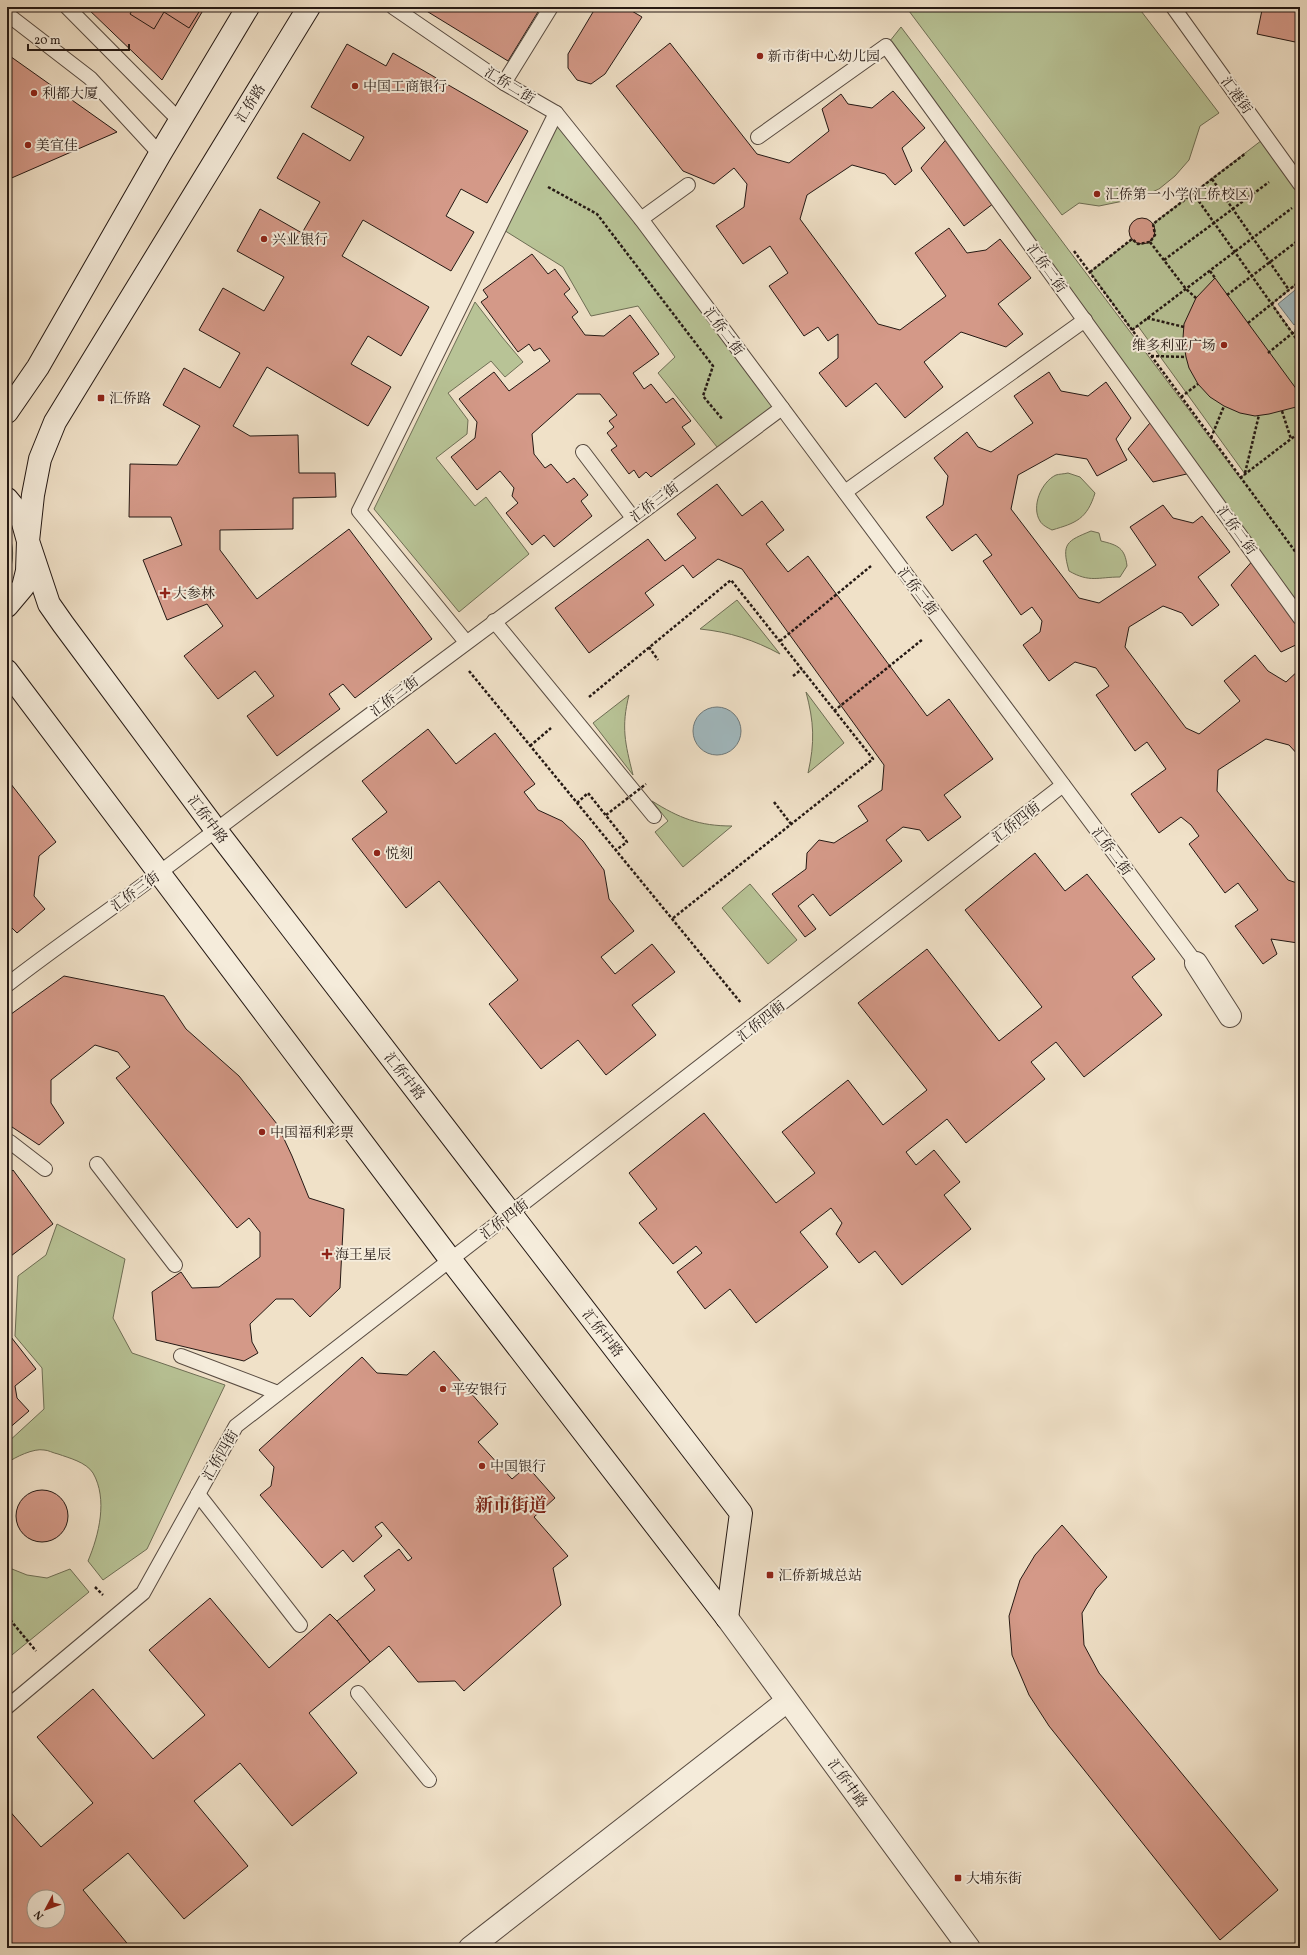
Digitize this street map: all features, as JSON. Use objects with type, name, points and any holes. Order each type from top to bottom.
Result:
[{"type":"street","points":[[7,412],[38,367],[160,154],[248,7]]},
{"type":"street","name":"汇侨路","points":[[28,541],[33,495],[40,459],[55,422],[309,7]]},
{"type":"street","points":[[7,499],[21,516],[28,541],[27,571],[23,587],[7,606]]},
{"type":"street","name":"汇侨中路","points":[[28,541],[49,604],[216,830],[741,1513],[727,1618]]},
{"type":"street","name":"汇侨中路","points":[[7,670],[450,1259],[727,1618],[969,1948]]},
{"type":"street","points":[[1196,963],[1230,1016]]},
{"type":"street","points":[[470,1948],[787,1700]]},
{"type":"lane","points":[[67,7],[180,121]]},
{"type":"lane","name":"汇侨二街","points":[[393,7],[504,83],[556,113],[640,219],[1196,963]]},
{"type":"lane","points":[[504,83],[551,7]]},
{"type":"lane","name":"汇港街","points":[[1173,7],[1300,184]]},
{"type":"lane","points":[[7,14],[90,78],[160,154]]},
{"type":"lane","name":"汇侨二街","points":[[758,137],[886,46],[1300,618]]},
{"type":"lane","points":[[466,642],[359,511],[556,113]]},
{"type":"lane","points":[[640,219],[688,185]]},
{"type":"lane","points":[[845,492],[1085,320]]},
{"type":"lane","name":"汇侨三街","points":[[7,985],[57,947],[159,874],[453,651],[782,408]]},
{"type":"lane","points":[[583,452],[633,518]]},
{"type":"lane","points":[[494,621],[654,816]]},
{"type":"lane","name":"汇侨四街","points":[[7,1707],[142,1593],[236,1426],[450,1259],[511,1214],[758,1023],[1063,785]]},
{"type":"lane","points":[[10,1142],[45,1169]]},
{"type":"lane","points":[[97,1164],[175,1266]]},
{"type":"lane","points":[[181,1356],[278,1393]]},
{"type":"lane","points":[[198,1494],[300,1625]]},
{"type":"lane","points":[[358,1694],[428,1780]]},
{"type":"path","points":[[1090,272],[1132,239],[1138,244],[1150,242],[1155,235],[1153,224],[1266,137]]},
{"type":"path","points":[[1164,260],[1288,167]]},
{"type":"path","points":[[526,174],[596,214],[713,366],[703,396],[739,439]]},
{"type":"path","points":[[1212,179],[1289,290]]},
{"type":"path","points":[[1193,192],[1300,344]]},
{"type":"path","points":[[1132,330],[1294,207]]},
{"type":"path","points":[[1227,295],[1300,239]]},
{"type":"path","points":[[1150,242],[1186,289],[1196,298]]},
{"type":"path","points":[[1074,250],[1300,558]]},
{"type":"path","points":[[1210,271],[1215,278]]},
{"type":"path","points":[[1248,323],[1300,281]]},
{"type":"path","points":[[1147,318],[1184,327]]},
{"type":"path","points":[[1268,353],[1300,328]]},
{"type":"path","points":[[1151,356],[1186,357]]},
{"type":"path","points":[[1181,397],[1198,384]]},
{"type":"path","points":[[1211,438],[1224,406]]},
{"type":"path","points":[[1282,411],[1291,439]]},
{"type":"path","points":[[1245,474],[1259,415]]},
{"type":"path","points":[[1240,478],[1300,432]]},
{"type":"path","points":[[780,641],[889,552]]},
{"type":"path","points":[[530,746],[731,580],[873,759],[672,919]]},
{"type":"path","points":[[834,711],[942,623]]},
{"type":"path","points":[[649,648],[658,660]]},
{"type":"path","points":[[453,651],[758,1023]]},
{"type":"path","points":[[793,676],[802,669]]},
{"type":"path","points":[[606,815],[646,784]]},
{"type":"path","points":[[577,803],[588,793],[627,842],[616,850]]},
{"type":"path","points":[[774,802],[791,824]]},
{"type":"path","points":[[7,1616],[52,1669]]},
{"type":"green space","name":"汇侨第一小学(汇侨校区)","points":[[906,7],[1138,7],[1219,113],[1200,126],[1189,160],[1175,176],[1159,189],[1138,198],[1099,206],[1079,203],[1062,215]]},
{"type":"green space","points":[[901,27],[1240,478],[1245,474],[1138,326],[1132,330],[1090,272],[1266,137],[1300,184],[1300,281],[1272,304],[1293,333],[1300,327],[1300,618],[886,46]]},
{"type":"green space","points":[[556,113],[782,408],[721,452],[658,373],[675,357],[638,306],[591,316],[563,267],[499,227]]},
{"type":"green space","points":[[475,302],[523,362],[505,377],[491,361],[448,393],[468,420],[467,434],[436,458],[475,506],[486,497],[529,554],[459,612],[374,509]]},
{"type":"green space","points":[[1068,473],[1080,477],[1095,493],[1088,509],[1080,519],[1052,530],[1040,521],[1037,515],[1037,502],[1042,489],[1051,478],[1056,475]]},
{"type":"green space","points":[[7,529],[13,553],[10,571],[7,577]]},
{"type":"green space","points":[[1091,531],[1099,533],[1101,541],[1112,544],[1120,548],[1122,551],[1127,566],[1120,577],[1089,578],[1076,575],[1069,571],[1066,554],[1068,544],[1076,538]]},
{"type":"green space","points":[[737,600],[780,654],[742,637],[700,629]]},
{"type":"green space","points":[[806,692],[844,743],[808,773],[812,751],[813,732],[811,713]]},
{"type":"green space","points":[[629,695],[625,716],[625,735],[633,775],[593,723]]},
{"type":"green space","points":[[652,801],[671,812],[699,823],[732,826],[683,867],[655,832],[668,821]]},
{"type":"green space","points":[[750,884],[797,940],[768,964],[722,908]]},
{"type":"green space","points":[[57,1224],[125,1259],[113,1318],[132,1353],[225,1385],[147,1549],[103,1580],[88,1561],[96,1540],[101,1505],[98,1483],[90,1469],[77,1461],[47,1450],[35,1450],[7,1463],[7,1443],[44,1409],[42,1368],[15,1336],[18,1276],[46,1255]]},
{"type":"green space","points":[[7,1567],[27,1575],[47,1578],[70,1569],[89,1592],[7,1659]]},
{"type":"water","points":[[1300,286],[1300,320],[1294,325],[1278,304]]},
{"type":"water","points":[[717,707],[726,709],[734,714],[739,722],[741,731],[739,740],[734,748],[726,753],[717,755],[708,753],[700,748],[695,740],[693,731],[695,722],[700,714],[708,709]]},
{"type":"building","points":[[86,7],[205,7],[162,80]]},
{"type":"building","points":[[134,7],[202,7],[189,28],[164,12],[154,29],[130,14]]},
{"type":"building","points":[[420,7],[541,7],[508,61]]},
{"type":"building","points":[[596,7],[625,7],[642,17],[605,74],[591,84],[577,80],[568,68],[568,54]]},
{"type":"building","points":[[1259,7],[1300,7],[1300,43],[1257,34],[1262,10]]},
{"type":"building","points":[[670,43],[757,154],[789,163],[829,131],[822,109],[841,94],[848,104],[872,108],[893,91],[925,128],[902,148],[912,171],[895,185],[885,174],[852,165],[807,195],[800,219],[878,324],[900,330],[946,296],[915,253],[949,228],[967,253],[986,250],[1000,239],[1031,278],[998,304],[1023,334],[1006,347],[961,332],[924,362],[943,387],[905,418],[876,383],[846,407],[819,373],[838,358],[838,334],[828,341],[818,327],[804,336],[769,286],[788,273],[770,246],[743,264],[716,226],[744,207],[747,184],[734,168],[714,184],[683,171],[616,86]]},
{"type":"building","points":[[347,44],[386,66],[393,53],[528,131],[487,203],[461,189],[446,216],[474,232],[451,271],[363,220],[342,256],[429,307],[401,356],[368,336],[351,364],[391,387],[368,426],[267,367],[233,426],[250,436],[298,435],[299,473],[335,473],[336,497],[293,498],[293,529],[220,530],[220,550],[257,599],[349,529],[432,639],[355,698],[343,684],[329,694],[340,709],[277,756],[247,716],[274,696],[255,671],[218,699],[184,656],[223,626],[207,604],[167,620],[143,560],[182,545],[171,517],[129,517],[130,464],[177,465],[200,426],[163,405],[184,368],[220,388],[240,353],[199,330],[223,288],[264,311],[284,277],[237,251],[260,209],[302,233],[320,202],[277,178],[303,133],[350,161],[364,137],[311,107]]},
{"type":"building","name":"利都大厦","points":[[7,54],[117,132],[7,180]]},
{"type":"building","points":[[951,134],[998,200],[964,226],[921,168]]},
{"type":"building","points":[[1142,218],[1151,222],[1155,231],[1151,240],[1142,244],[1133,240],[1129,231],[1133,222]]},
{"type":"building","points":[[532,254],[548,274],[555,269],[570,289],[564,294],[578,312],[572,317],[585,335],[604,336],[630,315],[659,354],[633,373],[644,389],[651,384],[666,403],[673,398],[691,421],[682,427],[695,444],[651,477],[646,472],[639,478],[634,470],[629,474],[611,450],[617,446],[607,433],[614,427],[609,421],[617,415],[600,394],[577,394],[532,434],[534,454],[545,468],[551,464],[567,483],[574,478],[588,495],[581,501],[592,516],[554,547],[544,535],[532,545],[506,513],[518,503],[512,496],[514,488],[500,471],[477,490],[451,457],[475,438],[477,422],[459,399],[494,372],[509,391],[550,361],[540,348],[534,351],[529,344],[518,352],[481,302],[488,297],[483,290]]},
{"type":"building","name":"维多利亚广场","points":[[1215,278],[1300,394],[1300,406],[1255,416],[1240,413],[1224,406],[1210,397],[1198,384],[1189,368],[1186,357],[1183,338],[1184,324],[1196,298]]},
{"type":"building","points":[[1049,372],[1061,391],[1088,396],[1106,382],[1131,418],[1116,439],[1127,460],[1097,476],[1087,459],[1056,454],[1018,475],[1011,509],[1079,598],[1099,603],[1156,565],[1130,527],[1163,505],[1173,518],[1193,523],[1202,516],[1230,552],[1198,577],[1219,605],[1192,626],[1182,613],[1163,606],[1129,627],[1125,647],[1186,728],[1199,734],[1240,701],[1224,681],[1255,655],[1268,671],[1286,682],[1300,669],[1300,757],[1289,745],[1266,739],[1218,770],[1217,791],[1288,880],[1300,884],[1300,946],[1298,943],[1271,939],[1277,954],[1263,964],[1235,926],[1258,910],[1238,883],[1225,893],[1189,844],[1199,836],[1191,825],[1181,817],[1159,833],[1131,794],[1166,769],[1147,742],[1135,751],[1096,695],[1109,686],[1096,668],[1075,662],[1049,681],[1023,645],[1040,632],[1042,621],[1032,607],[1021,615],[983,561],[992,555],[976,534],[952,551],[926,517],[943,505],[948,476],[934,458],[967,432],[978,447],[991,452],[1033,423],[1014,396]]},
{"type":"building","points":[[1155,417],[1195,472],[1153,482],[1128,449]]},
{"type":"building","points":[[717,484],[742,516],[762,501],[784,530],[766,544],[788,572],[808,556],[927,716],[949,699],[993,759],[944,795],[961,817],[928,841],[920,830],[903,827],[886,840],[902,861],[830,916],[813,894],[798,906],[816,929],[805,937],[772,894],[806,869],[807,853],[819,840],[834,843],[868,821],[858,806],[882,790],[884,765],[742,569],[718,559],[693,578],[683,565],[645,593],[654,605],[589,653],[555,608],[648,539],[665,561],[696,538],[677,514]]},
{"type":"building","points":[[1256,557],[1300,618],[1300,643],[1281,652],[1231,585]]},
{"type":"building","points":[[428,729],[456,764],[495,733],[535,784],[524,792],[538,810],[562,821],[583,841],[604,870],[609,899],[634,931],[601,957],[615,974],[652,944],[675,972],[632,1005],[656,1035],[606,1075],[578,1040],[541,1069],[489,1004],[518,980],[439,881],[406,908],[352,839],[387,812],[362,781]]},
{"type":"building","points":[[7,779],[56,842],[39,856],[34,896],[45,909],[17,933],[7,923]]},
{"type":"building","points":[[1035,853],[1065,891],[1087,874],[1155,959],[1132,977],[1162,1015],[1084,1077],[1056,1042],[1031,1062],[1045,1079],[966,1143],[947,1119],[906,1152],[916,1165],[934,1150],[960,1182],[944,1195],[971,1229],[902,1285],[875,1251],[859,1263],[836,1234],[842,1223],[831,1208],[800,1232],[828,1267],[756,1323],[730,1289],[705,1309],[677,1272],[702,1253],[696,1246],[673,1264],[639,1223],[657,1209],[629,1173],[704,1113],[776,1203],[815,1173],[782,1132],[848,1080],[883,1125],[927,1090],[858,1003],[927,949],[999,1041],[1042,1007],[965,910]]},
{"type":"building","points":[[64,976],[164,996],[186,1029],[239,1076],[277,1124],[309,1198],[344,1209],[340,1288],[310,1317],[293,1299],[276,1299],[250,1324],[252,1342],[258,1353],[244,1361],[156,1340],[152,1292],[181,1272],[192,1288],[219,1287],[260,1257],[260,1232],[249,1218],[237,1228],[116,1078],[130,1067],[118,1052],[95,1045],[51,1080],[51,1103],[64,1123],[39,1145],[9,1125],[7,1126],[7,1017]]},
{"type":"building","points":[[13,1170],[53,1224],[7,1259],[7,1175]]},
{"type":"building","points":[[11,1337],[36,1369],[15,1386],[17,1398],[29,1411],[7,1430],[7,1340]]},
{"type":"building","points":[[434,1351],[498,1424],[478,1442],[512,1479],[527,1466],[555,1498],[534,1517],[568,1556],[553,1568],[561,1605],[464,1691],[455,1681],[418,1682],[389,1646],[370,1662],[337,1621],[375,1590],[364,1576],[399,1549],[408,1561],[412,1558],[382,1522],[375,1527],[382,1536],[353,1562],[343,1550],[322,1568],[260,1495],[271,1486],[274,1467],[259,1450],[362,1357],[377,1373],[407,1375]]},
{"type":"building","points":[[37,1490],[47,1490],[56,1494],[64,1502],[68,1511],[68,1521],[64,1530],[56,1538],[47,1542],[37,1542],[28,1538],[20,1530],[16,1521],[16,1511],[20,1502],[28,1494]]},
{"type":"building","points":[[1062,1525],[1107,1577],[1096,1589],[1082,1613],[1084,1645],[1099,1673],[1278,1890],[1220,1940],[1049,1726],[1029,1695],[1012,1655],[1009,1616],[1020,1580],[1035,1555]]},
{"type":"building","points":[[210,1598],[269,1668],[330,1614],[370,1662],[309,1713],[357,1773],[292,1826],[240,1763],[194,1801],[248,1866],[184,1919],[128,1853],[83,1890],[131,1948],[7,1948],[7,1808],[41,1847],[93,1803],[37,1737],[93,1689],[153,1759],[205,1715],[149,1650]]},
{"type":"place","name":"新市街中心幼儿园","points":[[760,56]]},
{"type":"place","name":"中国工商银行","points":[[355,86]]},
{"type":"place","name":"利都大厦","points":[[34,93]]},
{"type":"place","name":"美宜佳","points":[[28,145]]},
{"type":"place","name":"汇侨第一小学(汇侨校区)","points":[[1097,194]]},
{"type":"place","name":"兴业银行","points":[[264,239]]},
{"type":"place","name":"维多利亚广场","points":[[1224,345]]},
{"type":"place","name":"汇侨路","points":[[101,398]]},
{"type":"place","name":"大参林","points":[[165,593]]},
{"type":"place","name":"悦刻","points":[[377,853]]},
{"type":"place","name":"中国福利彩票","points":[[262,1132]]},
{"type":"place","name":"海王星辰","points":[[327,1254]]},
{"type":"place","name":"平安银行","points":[[443,1389]]},
{"type":"place","name":"中国银行","points":[[482,1466]]},
{"type":"place","name":"汇侨新城总站","points":[[770,1575]]},
{"type":"place","name":"大埔东街","points":[[958,1878]]},
{"type":"district","name":"新市街道","points":[[511,1505]]}]
